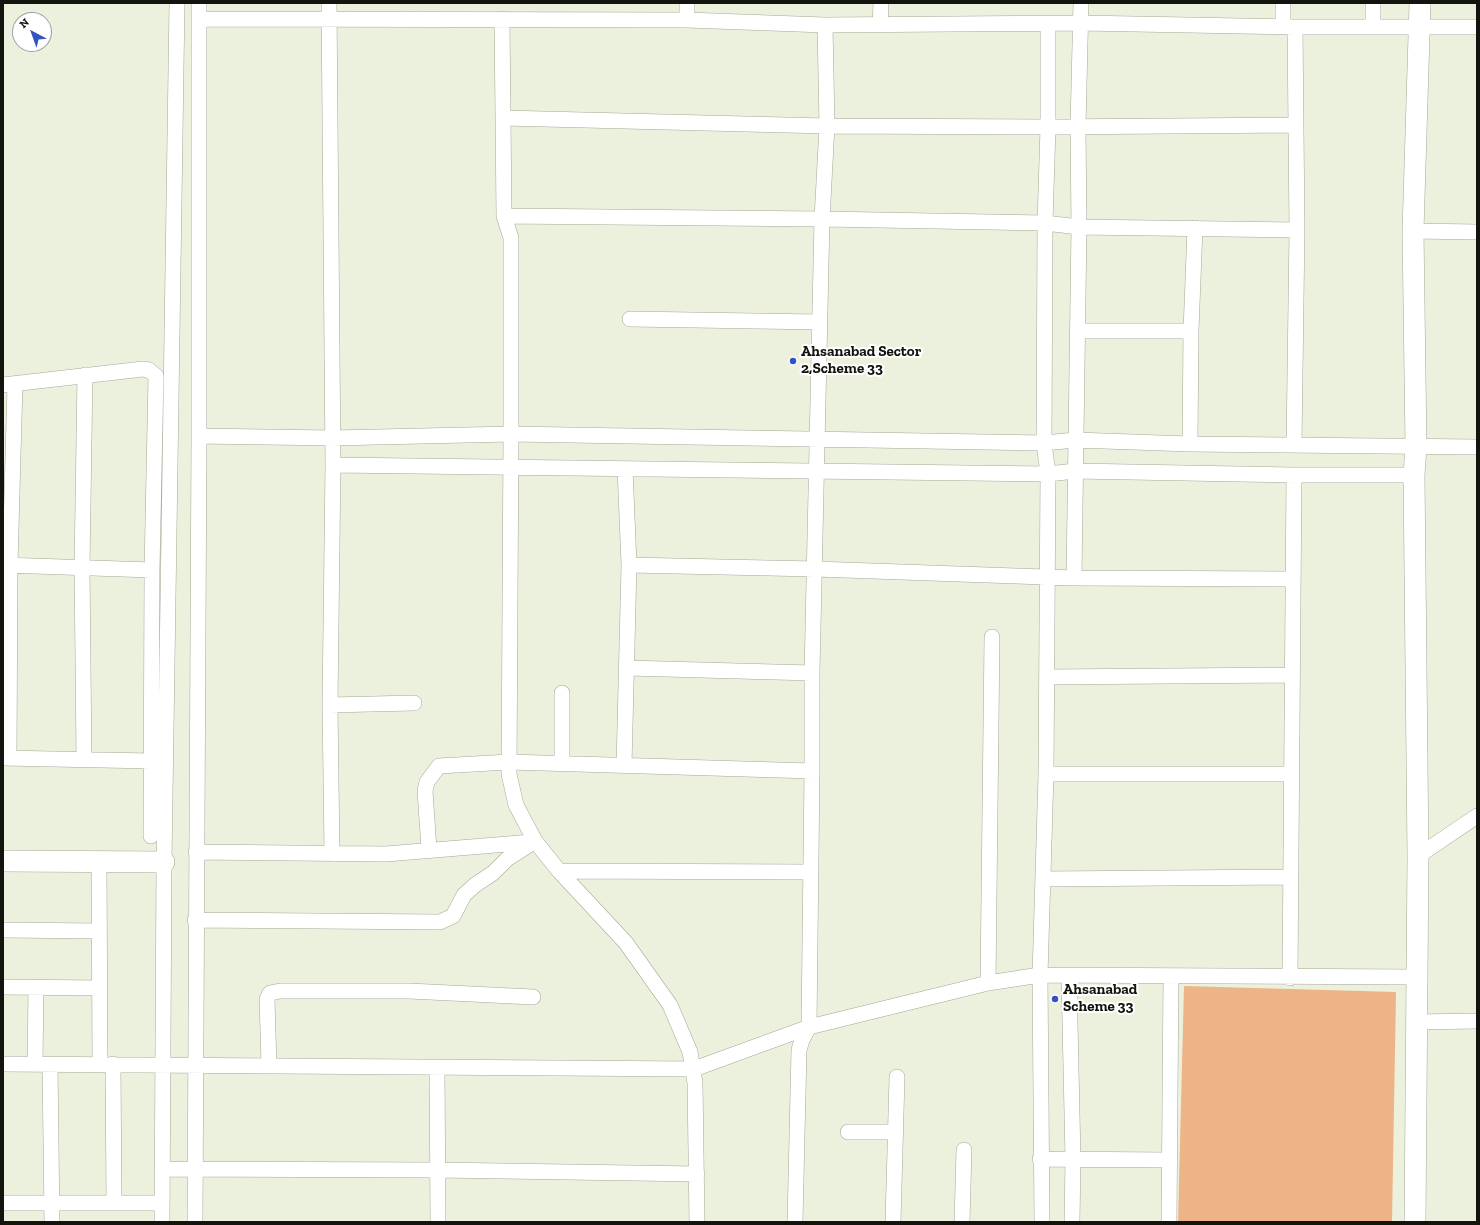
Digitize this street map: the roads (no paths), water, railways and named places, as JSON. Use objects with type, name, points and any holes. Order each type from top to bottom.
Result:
[{"type":"street","points":[[162,1222],[164,862],[177,3]]},
{"type":"street","points":[[195,1222],[195,920],[199,436],[199,3]]},
{"type":"street","points":[[330,3],[333,438],[330,705],[332,854]]},
{"type":"street","points":[[687,3],[687,20]]},
{"type":"street","points":[[880,25],[881,3]]},
{"type":"street","points":[[1074,578],[1079,227],[1078,126],[1081,3]]},
{"type":"street","points":[[1283,3],[1289,27],[1296,125],[1297,230],[1294,445]]},
{"type":"street","points":[[1373,3],[1373,27]]},
{"type":"street","points":[[1415,1222],[1418,856],[1414,475],[1416,447],[1413,232],[1420,3]]},
{"type":"street","points":[[199,19],[687,20],[825,25],[1081,23],[1289,27],[1477,27]]},
{"type":"street","points":[[502,19],[504,216],[511,238],[509,774],[516,805],[535,841],[559,871],[626,943],[670,1005],[690,1052],[694,1069],[697,1222]]},
{"type":"street","points":[[1042,1222],[1040,1159],[1040,975],[1044,879],[1047,677],[1046,576],[1048,474],[1044,443],[1048,23]]},
{"type":"street","points":[[795,1222],[799,1050],[809,1027],[812,673],[815,569],[816,440],[822,219],[827,126],[825,25]]},
{"type":"street","points":[[503,118],[827,126],[1048,128],[1078,126],[1296,125]]},
{"type":"street","points":[[504,216],[822,219],[1045,223],[1079,227],[1297,230]]},
{"type":"street","points":[[1190,444],[1191,331],[1195,228]]},
{"type":"street","points":[[1413,232],[1477,232]]},
{"type":"street","points":[[630,319],[819,322]]},
{"type":"street","points":[[1077,331],[1191,331]]},
{"type":"street","points":[[151,761],[6,758],[9,385],[143,369],[149,370],[156,376],[152,570],[151,836]]},
{"type":"street","points":[[84,760],[82,567],[85,375]]},
{"type":"street","points":[[199,436],[333,438],[511,434],[816,440],[1044,443],[1075,440],[1190,444],[1477,447]]},
{"type":"street","points":[[333,465],[816,472],[1048,474],[1075,471],[1294,475],[1414,475]]},
{"type":"street","points":[[624,766],[629,564],[625,469]]},
{"type":"street","points":[[1290,978],[1294,475]]},
{"type":"street","points":[[629,564],[1074,578],[1293,578]]},
{"type":"street","points":[[7,565],[152,570]]},
{"type":"street","points":[[988,983],[992,637]]},
{"type":"street","points":[[627,668],[812,673]]},
{"type":"street","points":[[1047,677],[1292,675]]},
{"type":"street","points":[[562,693],[562,764]]},
{"type":"street","points":[[330,705],[414,703]]},
{"type":"street","points":[[429,850],[425,791],[427,782],[440,766],[509,762],[812,771]]},
{"type":"street","points":[[1046,774],[1291,774]]},
{"type":"street","points":[[1418,856],[1477,816]]},
{"type":"street","points":[[196,852],[386,854],[535,841]]},
{"type":"street","points":[[195,920],[440,922],[453,916],[464,895],[475,885],[493,873],[507,860],[535,841]]},
{"type":"street","points":[[3,861],[164,862]]},
{"type":"street","points":[[99,862],[99,988],[106,1064],[114,1203]]},
{"type":"street","points":[[559,871],[811,872]]},
{"type":"street","points":[[1044,879],[1290,877]]},
{"type":"street","points":[[3,930],[99,931]]},
{"type":"street","points":[[3,1064],[195,1064],[694,1069],[809,1027],[988,983],[1040,975],[1417,978]]},
{"type":"street","points":[[1069,976],[1073,1159],[1072,1222]]},
{"type":"street","points":[[1169,1222],[1171,976]]},
{"type":"street","points":[[3,988],[99,988]]},
{"type":"street","points":[[36,988],[43,1064],[52,1222]]},
{"type":"street","points":[[268,1065],[267,999],[270,993],[280,991],[409,991],[533,997]]},
{"type":"street","points":[[1416,1022],[1477,1021]]},
{"type":"street","points":[[437,1067],[438,1222]]},
{"type":"street","points":[[893,1222],[896,1077]]},
{"type":"street","points":[[848,1132],[895,1132]]},
{"type":"street","points":[[962,1222],[964,1150]]},
{"type":"street","points":[[1040,1159],[1169,1160]]},
{"type":"street","points":[[162,1169],[438,1170],[697,1174]]},
{"type":"street","points":[[3,1203],[162,1203]]},
{"type":"place","name":"Ahsanabad Sector 2,Scheme 33","points":[[793,361]]},
{"type":"place","name":"Ahsanabad Scheme 33","points":[[1055,999]]}]
